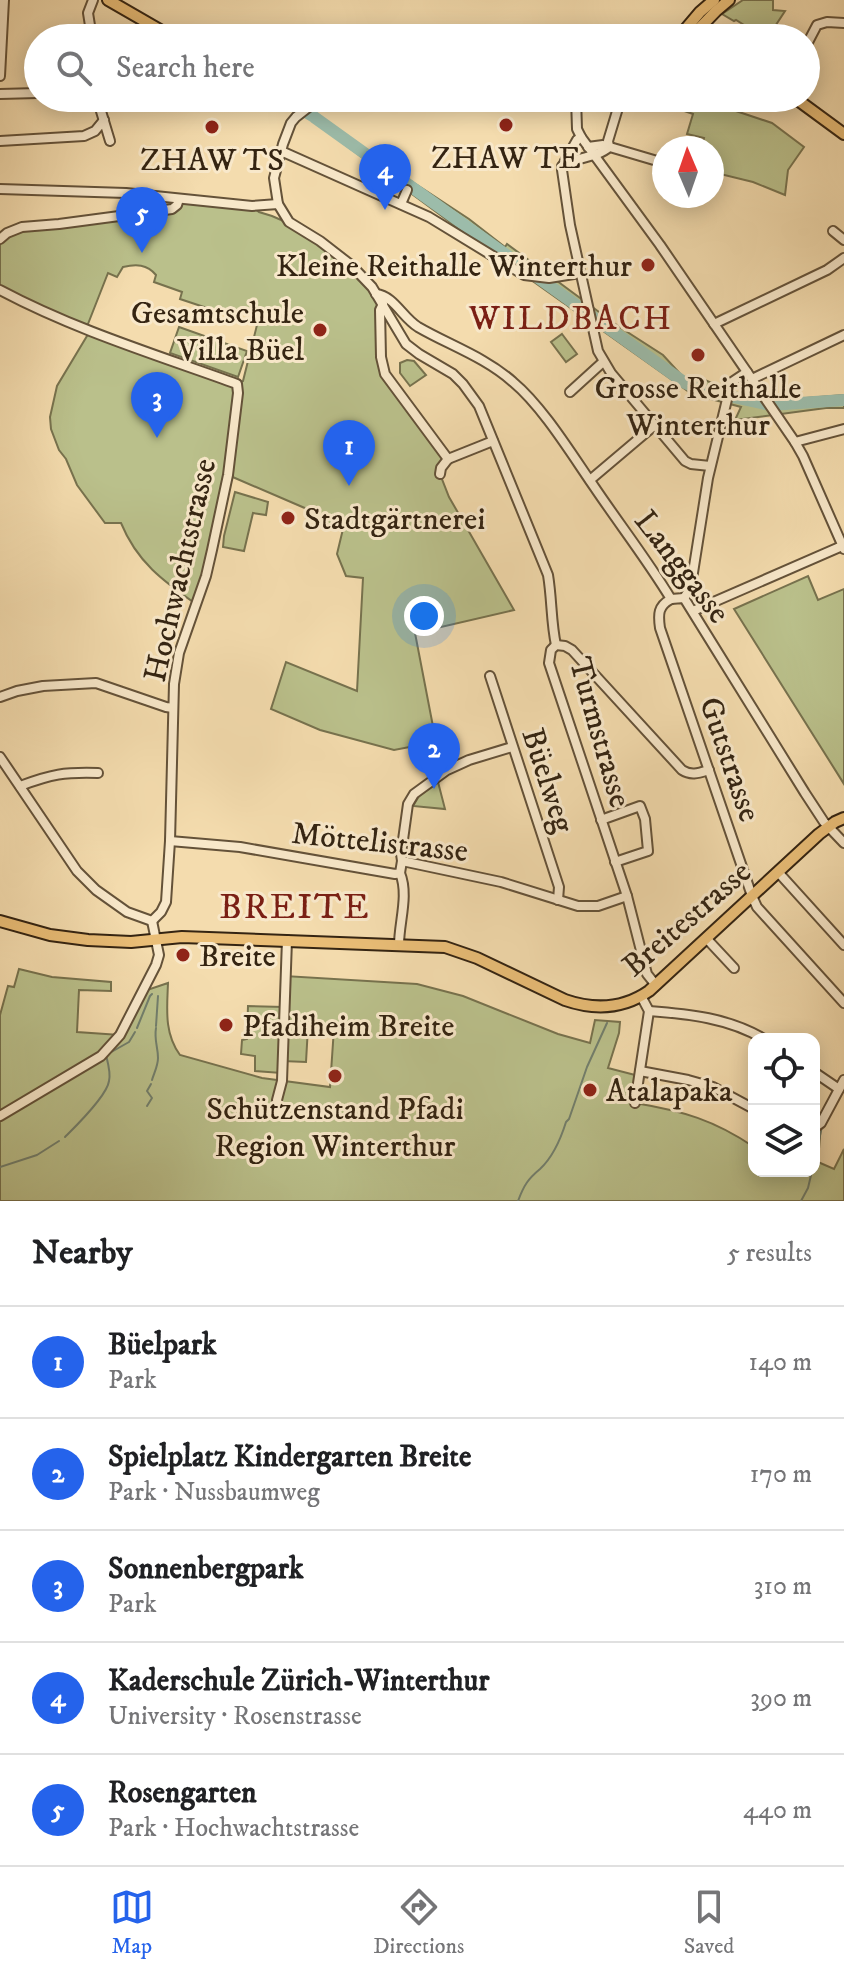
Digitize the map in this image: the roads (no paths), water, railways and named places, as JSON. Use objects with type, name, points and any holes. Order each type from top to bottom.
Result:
[{"type":"main road","points":[[108,0],[150,24]]},
{"type":"main road","points":[[697,24],[714,0]]},
{"type":"main road","points":[[700,24],[729,0]]},
{"type":"main road","points":[[814,112],[844,134]]},
{"type":"main road","name":"Breitestrasse","points":[[0,921],[75,939],[131,942],[182,937],[445,947],[460,951],[565,1000],[590,1007],[627,1003],[655,984],[828,826],[844,818]]},
{"type":"street","points":[[0,76],[4,0]]},
{"type":"street","points":[[90,24],[88,13],[93,0]]},
{"type":"street","points":[[820,24],[844,23]]},
{"type":"street","points":[[0,93],[24,93]]},
{"type":"street","points":[[101,112],[110,141]]},
{"type":"street","points":[[302,112],[291,123],[281,151],[274,178],[278,204],[289,222],[341,256],[372,287],[406,344],[444,367],[463,384],[479,406],[548,575],[556,645]]},
{"type":"street","points":[[576,112],[577,129],[581,137],[658,241],[795,442],[843,548],[693,611]]},
{"type":"street","points":[[609,147],[617,112]]},
{"type":"street","points":[[0,141],[81,137],[92,132],[104,120]]},
{"type":"street","points":[[581,137],[562,166],[565,196],[598,351],[603,362],[685,461],[710,466]]},
{"type":"street","points":[[574,146],[573,154],[582,157]]},
{"type":"street","points":[[591,150],[603,153],[609,147]]},
{"type":"street","points":[[609,147],[652,160]]},
{"type":"street","points":[[562,166],[591,150]]},
{"type":"street","points":[[281,151],[429,217],[527,276],[549,278],[580,273]]},
{"type":"street","points":[[0,189],[126,193],[252,206],[278,204]]},
{"type":"street","points":[[401,204],[407,190]]},
{"type":"street","points":[[0,239],[22,227],[172,209],[179,199]]},
{"type":"street","points":[[833,231],[844,240]]},
{"type":"street","points":[[714,324],[827,270],[844,258]]},
{"type":"street","name":"Hochwachtstrasse","points":[[0,290],[90,331],[237,384],[228,475],[206,576],[179,653],[174,684],[166,902],[152,921]]},
{"type":"street","name":"Langgasse","points":[[376,294],[389,298],[403,316],[416,326],[472,354],[530,397],[671,599],[684,598],[805,793],[844,843]]},
{"type":"street","points":[[383,304],[380,310],[381,357],[385,374],[448,459]]},
{"type":"street","points":[[684,598],[690,589],[710,466],[732,382],[844,335]]},
{"type":"street","points":[[570,392],[603,362]]},
{"type":"street","points":[[590,480],[655,425]]},
{"type":"street","points":[[795,442],[844,429]]},
{"type":"street","points":[[440,474],[448,459],[493,441]]},
{"type":"street","name":"Gutstrasse","points":[[671,599],[658,611],[660,628],[752,896],[757,907],[844,1003]]},
{"type":"street","name":"Turmstrasse","points":[[655,984],[647,974],[627,896],[549,663],[551,650],[556,645],[572,650],[687,774],[709,770]]},
{"type":"street","name":"Büelweg","points":[[490,676],[559,887],[558,900]]},
{"type":"street","points":[[0,697],[43,686],[96,683],[173,708]]},
{"type":"street","points":[[402,861],[408,804],[414,794],[447,770],[512,747]]},
{"type":"street","points":[[0,757],[77,871],[96,890],[127,912],[152,921],[159,955],[137,1003],[114,1042],[101,1056],[0,1116]]},
{"type":"street","points":[[20,786],[50,775],[98,773]]},
{"type":"street","points":[[601,820],[640,806],[645,819],[648,851],[615,862]]},
{"type":"street","name":"Möttelistrasse","points":[[170,841],[240,847],[395,874],[400,873],[402,861],[501,882],[586,907],[627,896]]},
{"type":"street","points":[[778,872],[844,945]]},
{"type":"street","points":[[399,945],[403,901],[400,873]]},
{"type":"street","points":[[706,938],[734,968]]},
{"type":"street","points":[[278,1111],[277,1100],[282,1081],[287,940]]},
{"type":"street","points":[[635,1103],[649,1011],[641,996]]},
{"type":"street","points":[[649,1011],[708,1017],[751,1033]]},
{"type":"street","points":[[640,1071],[713,1087],[748,1106]]},
{"type":"street","points":[[820,1075],[842,1085],[820,1124]]},
{"type":"waterway","points":[[306,112],[685,383],[701,390],[770,405],[844,400]]},
{"type":"waterway","points":[[137,1028],[152,994]]},
{"type":"waterway","points":[[156,1026],[158,996]]},
{"type":"waterway","points":[[518,1201],[527,1183],[556,1147],[607,1023]]},
{"type":"waterway","points":[[152,1080],[158,1061],[156,1028]]},
{"type":"waterway","points":[[65,1137],[103,1095],[110,1075],[106,1055],[129,1042],[135,1032]]},
{"type":"waterway","points":[[147,1106],[152,1098],[147,1091],[151,1084]]},
{"type":"waterway","points":[[820,1136],[822,1126]]},
{"type":"waterway","points":[[0,1167],[37,1155],[59,1141]]},
{"type":"waterway","points":[[801,1201],[811,1177]]},
{"type":"place","name":"ZHAW TE","points":[[506,125]]},
{"type":"place","name":"ZHAW TS","points":[[212,127]]},
{"type":"place","name":"Kaderschule Zürich-Winterthur","points":[[385,210]]},
{"type":"place","name":"Rosengarten","points":[[142,253]]},
{"type":"place","name":"Kleine Reithalle Winterthur","points":[[648,265]]},
{"type":"place","name":"Gesamtschule Villa Büel","points":[[320,330]]},
{"type":"place","name":"Grosse Reithalle Winterthur","points":[[698,355]]},
{"type":"place","name":"Sonnenbergpark","points":[[157,438]]},
{"type":"place","name":"Büelpark","points":[[349,486]]},
{"type":"place","name":"Stadtgärtnerei","points":[[288,518]]},
{"type":"place","name":"Spielplatz Kindergarten Breite","points":[[434,789]]},
{"type":"place","name":"Breite","points":[[183,955]]},
{"type":"place","name":"Pfadiheim Breite","points":[[226,1025]]},
{"type":"place","name":"Schützenstand Pfadi Region Winterthur","points":[[335,1076]]},
{"type":"place","name":"Atalapaka","points":[[590,1090]]},
{"type":"district","name":"WILDBACH","points":[[571,317]]},
{"type":"district","name":"BREITE","points":[[295,905]]}]
